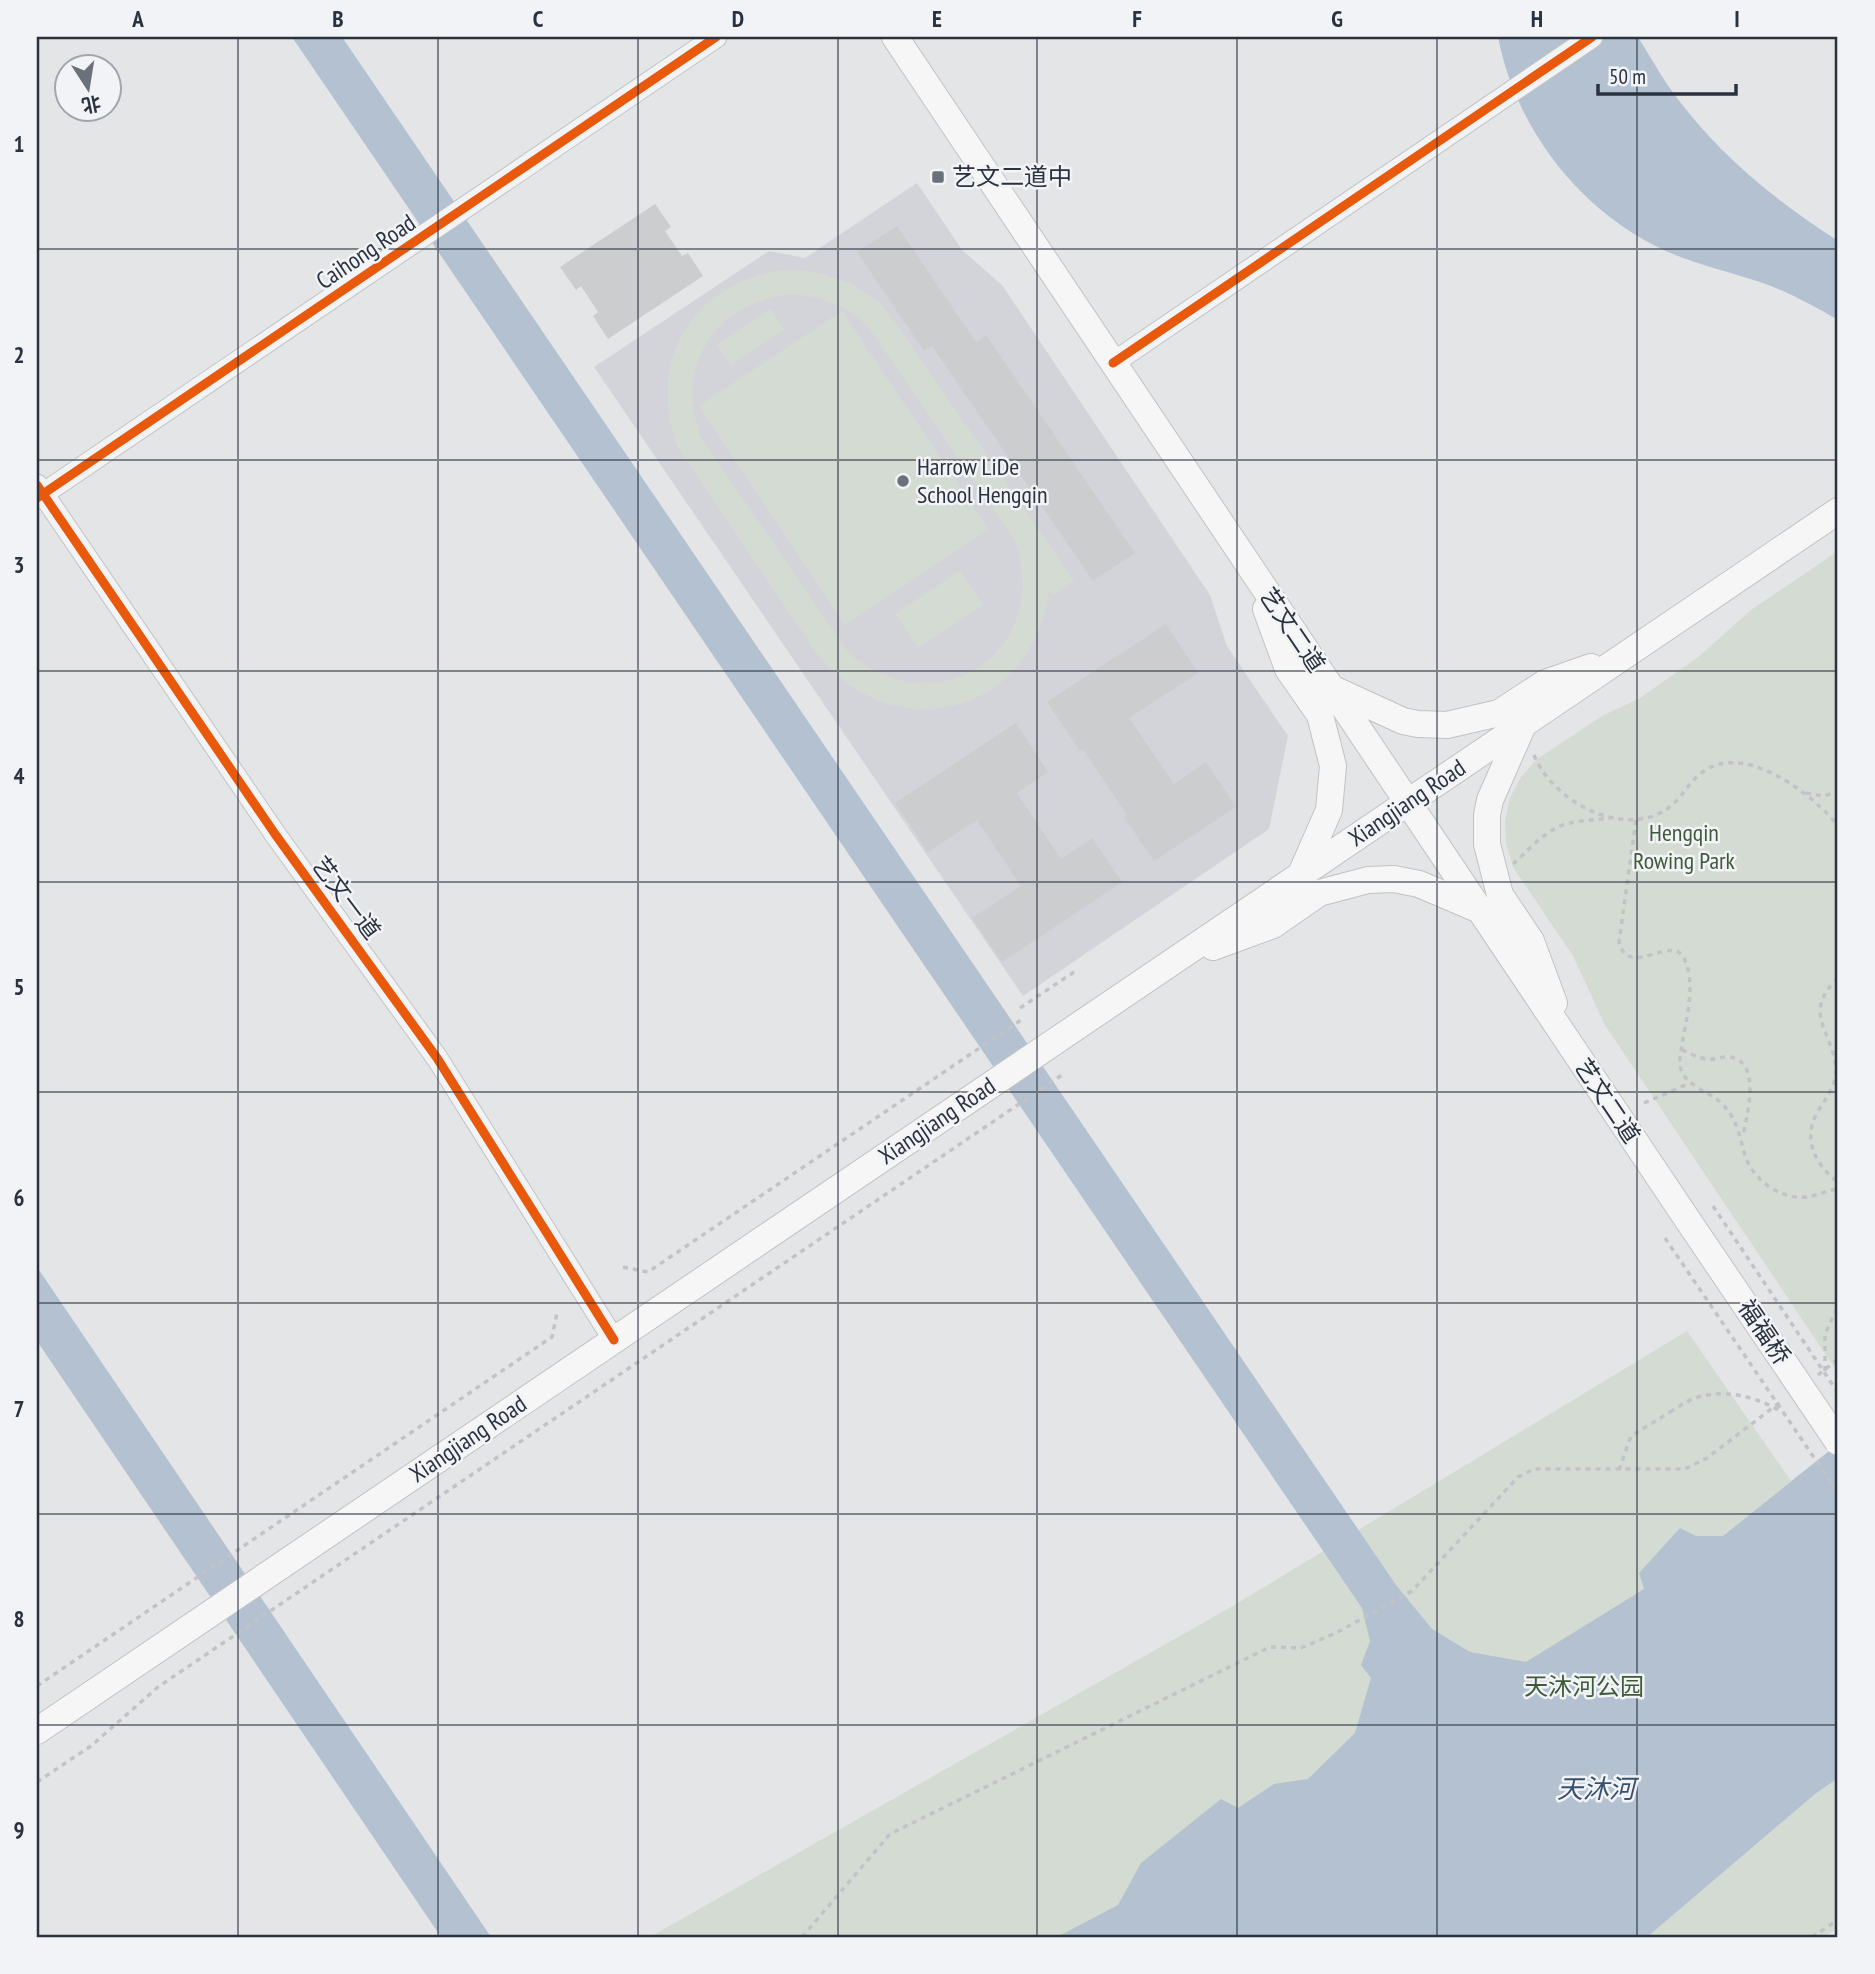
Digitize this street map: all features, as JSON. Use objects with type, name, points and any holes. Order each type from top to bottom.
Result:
[{"type":"main road","name":"艺文二道","points":[[895,37],[1689,1222]]},
{"type":"main road","name":"Xiangjiang Road","points":[[37,1731],[1838,511]]},
{"type":"main road","points":[[1251,568],[1288,669],[1320,715],[1331,751],[1333,780],[1329,810],[1301,874]]},
{"type":"main road","points":[[1331,687],[1403,720],[1418,724],[1447,725],[1499,713],[1545,683],[1625,655]]},
{"type":"main road","points":[[1524,724],[1490,800],[1487,844],[1500,895],[1531,941],[1569,1044]]},
{"type":"main road","points":[[1171,962],[1273,925],[1319,893],[1356,882],[1381,879],[1406,881],[1431,888],[1480,911]]},
{"type":"main road","name":"福福桥","points":[[1689,1222],[1838,1442]]},
{"type":"street","name":"Caihong Road","points":[[39,492],[716,37]]},
{"type":"street","points":[[1113,363],[1592,37]]},
{"type":"street","name":"艺文一道","points":[[39,492],[275,834],[437,1058],[614,1340]]},
{"type":"path","points":[[1534,755],[1539,768],[1561,790],[1587,808],[1612,818]]},
{"type":"path","points":[[1507,869],[1549,832],[1567,823],[1612,818],[1636,820],[1659,814],[1686,792],[1700,774],[1722,763],[1746,763],[1804,792],[1822,807],[1838,826]]},
{"type":"path","points":[[1804,792],[1823,796],[1838,792]]},
{"type":"path","points":[[1636,820],[1619,942],[1624,953],[1630,957],[1671,950],[1682,955],[1685,960],[1689,1000],[1681,1050],[1680,1068],[1683,1075],[1725,1107],[1742,1138],[1749,1166],[1765,1184],[1797,1197],[1838,1189]]},
{"type":"path","points":[[1020,1008],[1074,972]]},
{"type":"path","points":[[1838,978],[1826,992],[1821,1009],[1822,1026],[1836,1066],[1835,1078],[1827,1100],[1815,1117],[1811,1142],[1818,1162],[1838,1182]]},
{"type":"path","points":[[623,1267],[648,1272],[1024,1017]]},
{"type":"path","points":[[1681,1050],[1704,1059],[1736,1059],[1746,1068],[1750,1082],[1742,1138]]},
{"type":"path","points":[[37,1783],[91,1746],[158,1687],[1062,1075]]},
{"type":"path","points":[[1644,1103],[1691,1083]]},
{"type":"path","points":[[1713,1206],[1838,1393]]},
{"type":"path","points":[[1665,1238],[1838,1493]]},
{"type":"path","points":[[1825,1374],[1825,1334],[1838,1306]]},
{"type":"path","points":[[37,1686],[552,1337],[557,1313]]},
{"type":"path","points":[[1817,1375],[1838,1359]]},
{"type":"path","points":[[1619,1470],[1631,1436],[1695,1398],[1726,1394],[1756,1399],[1784,1413]]},
{"type":"path","points":[[803,1937],[890,1834],[1270,1647],[1301,1648],[1335,1633],[1412,1591],[1518,1477],[1534,1469],[1673,1471],[1696,1465],[1785,1399]]},
{"type":"path","points":[[1812,1937],[1838,1920]]},
{"type":"shaded area","name":"Harrow LiDe School Hengqin","points":[[917,183],[962,250],[1002,285],[1210,595],[1227,646],[1288,736],[1269,829],[1023,996],[594,367],[769,251],[805,258]]},
{"type":"green space","points":[[791,269],[817,272],[853,285],[885,308],[1074,581],[1053,595],[1049,590],[1038,632],[1018,666],[990,690],[957,705],[921,709],[885,703],[850,685],[818,655],[678,448],[669,415],[668,383],[674,354],[686,328],[704,306],[728,288],[757,276]],"holes":[[[791,294],[832,303],[867,325],[1015,541],[1023,581],[1018,616],[1003,645],[979,667],[950,680],[917,683],[883,675],[849,653],[701,438],[694,411],[693,386],[698,363],[707,342],[722,324],[741,310],[764,300]]]},
{"type":"green space","points":[[771,309],[784,330],[731,365],[717,345]]},
{"type":"green space","points":[[842,311],[988,529],[845,625],[699,406]]},
{"type":"green space","name":"Hengqin Rowing Park","points":[[1838,551],[1838,1373],[1605,1025],[1573,956],[1513,867],[1506,844],[1505,821],[1510,798],[1521,777],[1537,759],[1602,716],[1640,698],[1697,658],[1751,610]]},
{"type":"green space","points":[[960,571],[983,605],[918,648],[895,614]]},
{"type":"green space","name":"天沐河公园","points":[[1687,1331],[1791,1481],[1838,1444],[1838,1928],[1824,1937],[650,1937],[1231,1607]]},
{"type":"water","name":"天沐河","points":[[292,37],[342,37],[1396,1585],[1432,1629],[1470,1652],[1526,1662],[1644,1589],[1639,1573],[1680,1528],[1696,1536],[1723,1536],[1838,1444],[1838,1778],[1815,1794],[1647,1937],[1057,1937],[1118,1905],[1141,1863],[1221,1799],[1238,1808],[1274,1784],[1308,1779],[1355,1733],[1371,1678],[1361,1665],[1370,1641],[1362,1608]]},
{"type":"water","points":[[1498,37],[1638,37],[1669,87],[1725,153],[1768,191],[1838,241],[1838,320],[1778,289],[1666,251],[1606,214],[1556,164],[1536,135],[1507,71]]},
{"type":"water","points":[[37,1267],[491,1937],[441,1937],[37,1341]]},
{"type":"building","points":[[655,204],[671,227],[665,231],[682,256],[688,253],[703,276],[608,339],[593,316],[598,312],[581,286],[576,290],[560,267]]},
{"type":"building","points":[[897,226],[976,342],[986,335],[1135,553],[1093,581],[932,346],[924,351],[857,252]]},
{"type":"building","points":[[1166,624],[1198,673],[1129,718],[1174,784],[1206,762],[1236,807],[1154,861],[1083,749],[1080,751],[1047,702]]},
{"type":"building","points":[[1016,723],[1048,772],[1017,793],[1061,859],[1092,838],[1122,882],[1002,962],[972,918],[1021,886],[977,820],[928,852],[895,803]]},
{"type":"cycle path","points":[[37,498],[716,37]]},
{"type":"cycle path","points":[[1113,363],[1592,37]]},
{"type":"cycle path","points":[[37,485],[275,834],[437,1058],[614,1340]]},
{"type":"place","name":"艺文二道中","points":[[938,177]]},
{"type":"place","name":"Harrow LiDe School Hengqin","points":[[903,481]]}]
